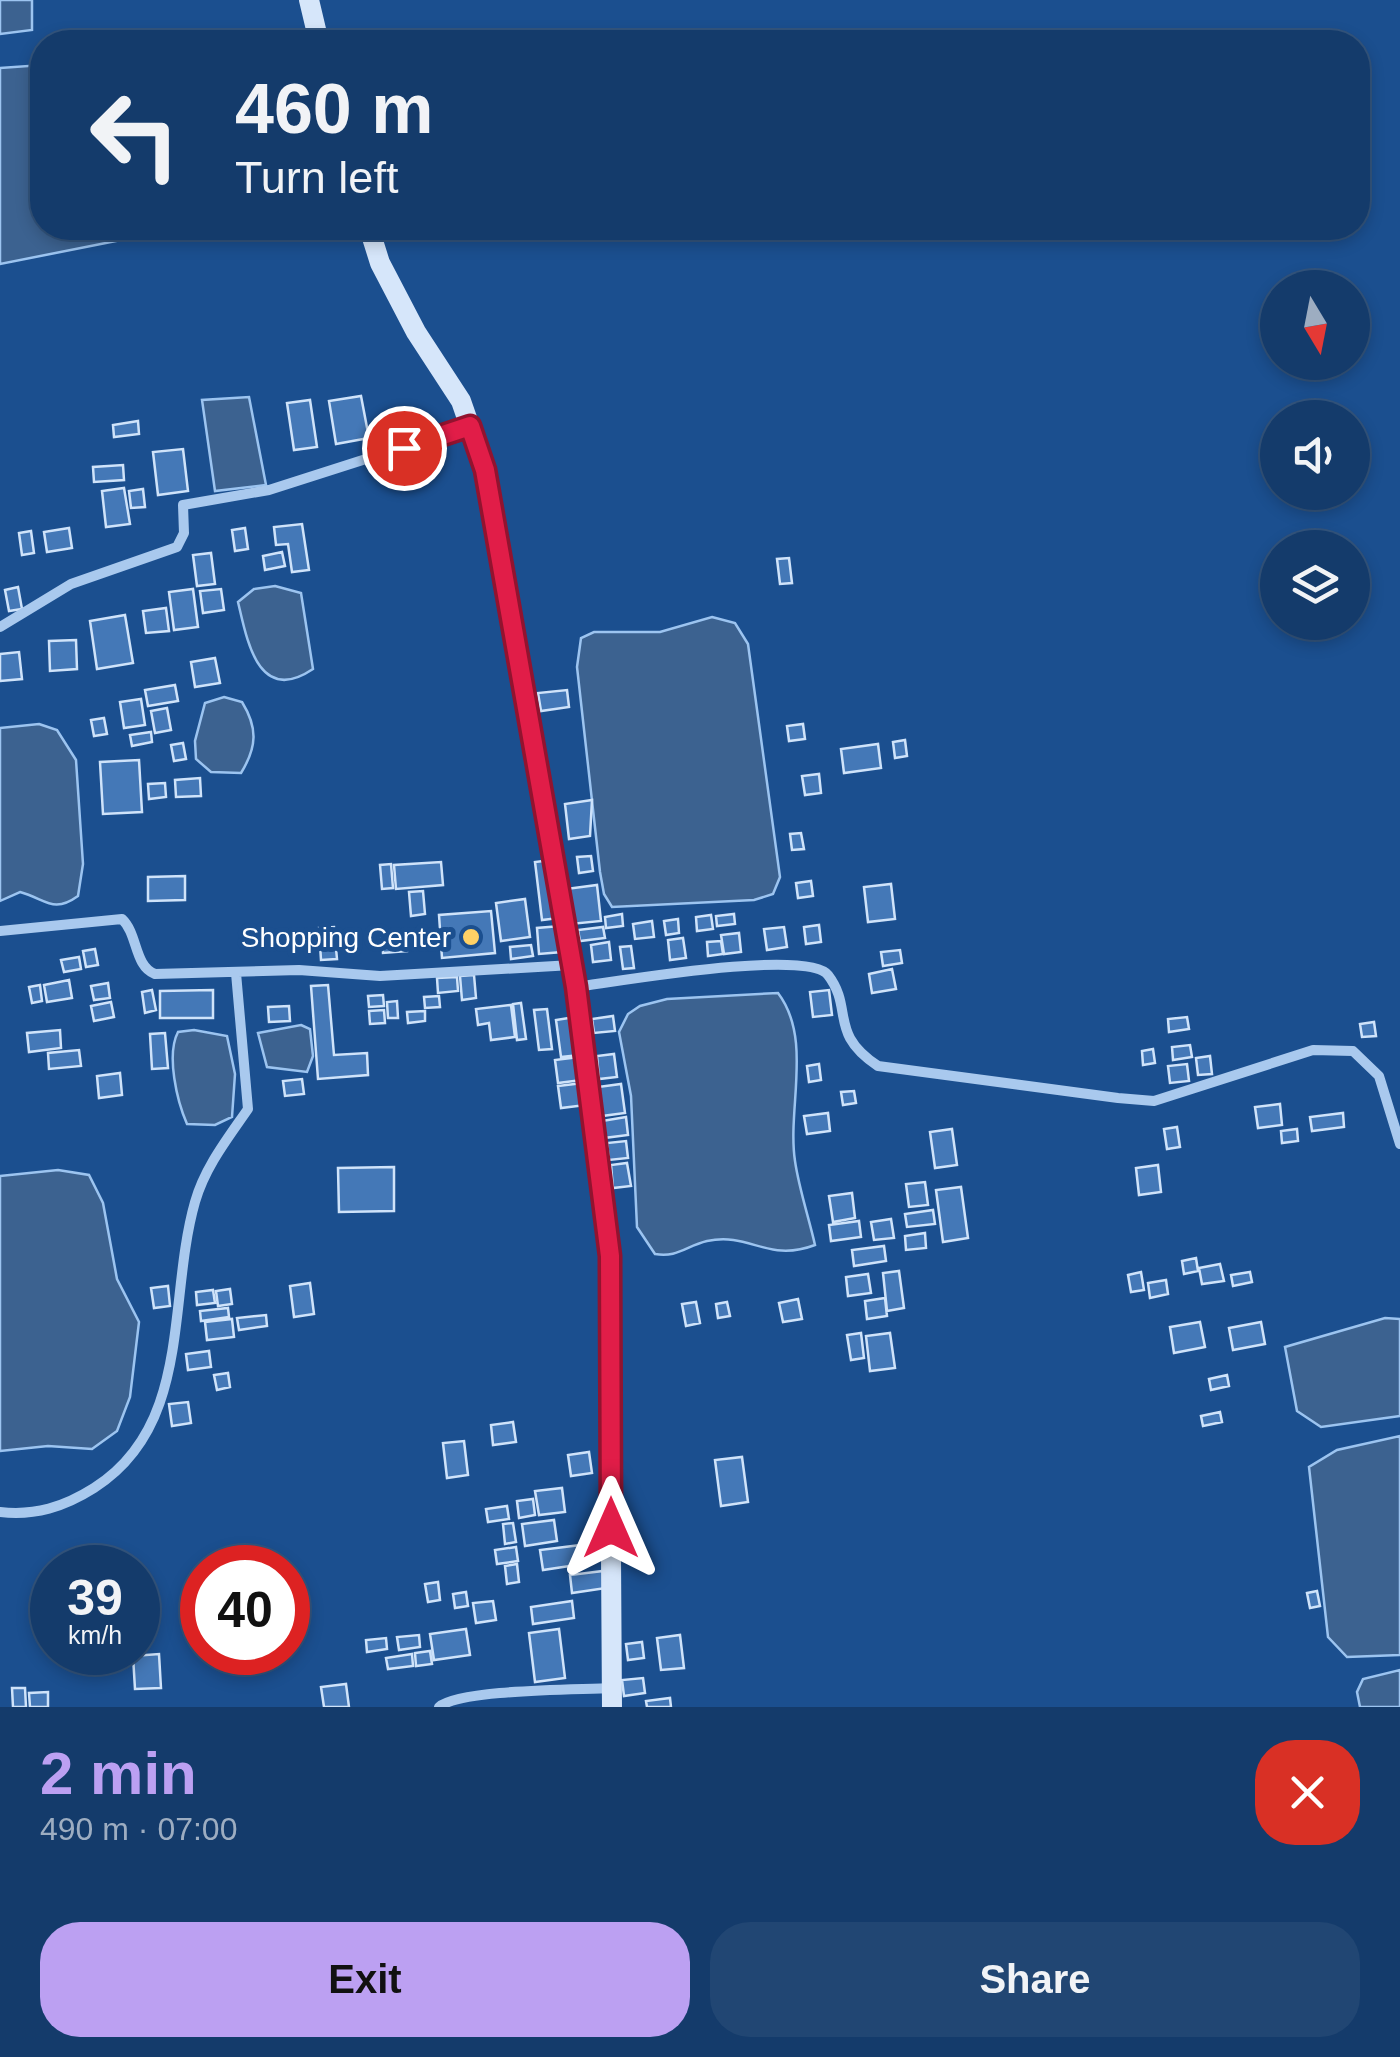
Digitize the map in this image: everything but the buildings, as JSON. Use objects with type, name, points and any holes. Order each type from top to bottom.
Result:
[{"type":"street","points":[[309,0],[316,30]]},
{"type":"street","points":[[373,240],[398,297],[447,377],[485,470],[576,987],[610,1256],[612,1698],[473,1696],[448,1700],[439,1707]]},
{"type":"street","points":[[0,627],[72,584],[177,548],[184,534],[183,505],[269,490],[470,426]]},
{"type":"street","points":[[0,931],[122,920],[131,929],[147,972],[236,974],[317,970],[380,976],[572,965]]},
{"type":"street","points":[[576,987],[774,963],[816,966],[832,978],[848,1040],[878,1066],[1118,1098],[1164,1099],[1312,1050],[1353,1051],[1379,1076],[1400,1144]]},
{"type":"street","points":[[0,1512],[49,1510],[102,1483],[140,1445],[164,1397],[196,1201],[220,1149],[248,1109],[236,974]]},
{"type":"water","points":[[0,0],[32,0],[32,30],[0,34]]},
{"type":"water","points":[[30,66],[30,240],[116,241],[0,264],[0,68]]},
{"type":"water","points":[[249,397],[266,485],[215,491],[202,400]]},
{"type":"water","points":[[275,586],[301,593],[313,669],[294,678],[279,679],[258,664],[238,602],[254,589]]},
{"type":"water","points":[[712,617],[735,623],[748,644],[780,877],[773,894],[754,900],[612,907],[604,894],[600,872],[577,667],[581,638],[594,632],[660,632]]},
{"type":"water","points":[[224,697],[242,702],[251,720],[253,746],[241,773],[211,772],[196,759],[195,741],[205,703]]},
{"type":"water","points":[[39,724],[57,730],[76,760],[83,864],[78,896],[62,904],[20,892],[0,901],[0,728]]},
{"type":"water","points":[[778,993],[794,1031],[795,1161],[815,1245],[784,1251],[722,1239],[669,1254],[655,1254],[637,1227],[631,1096],[619,1032],[628,1014],[640,1006],[667,999]]},
{"type":"water","points":[[301,1025],[310,1029],[313,1056],[307,1072],[267,1067],[258,1033]]},
{"type":"water","points":[[194,1030],[227,1036],[235,1074],[232,1117],[215,1125],[187,1124],[177,1091],[175,1042],[178,1032]]},
{"type":"water","points":[[58,1170],[89,1175],[103,1203],[117,1279],[139,1322],[130,1397],[117,1431],[92,1449],[48,1446],[0,1451],[0,1176]]},
{"type":"water","points":[[1385,1318],[1400,1319],[1400,1416],[1321,1427],[1297,1411],[1285,1347]]},
{"type":"water","points":[[1400,1436],[1400,1655],[1347,1657],[1328,1637],[1309,1467],[1337,1450]]},
{"type":"water","points":[[1400,1670],[1400,1707],[1360,1707],[1357,1692],[1363,1679]]},
{"type":"place","name":"Shopping Center","points":[[471,937]]},
{"type":"route","points":[[404,448],[470,426],[485,470],[576,987],[610,1256],[611,1528]]}]
